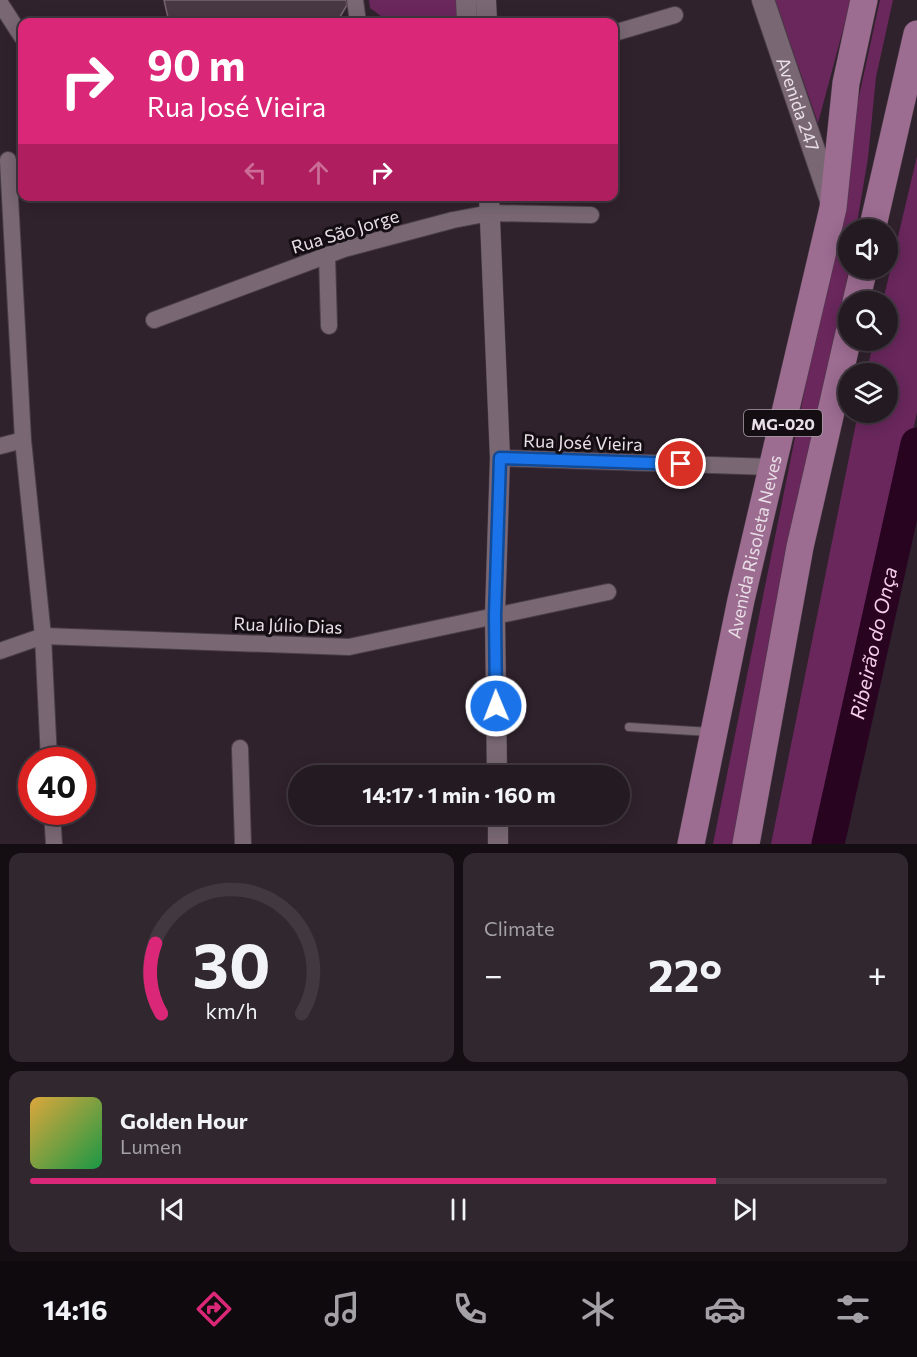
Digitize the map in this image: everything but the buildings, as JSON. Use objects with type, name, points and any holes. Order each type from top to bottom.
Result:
[{"type":"highway","name":"Avenida Risoleta Neves","points":[[691,844],[772,467],[833,208],[846,83],[864,0]]},
{"type":"highway","points":[[875,219],[917,34]]},
{"type":"highway","name":"MG-020","points":[[746,844],[801,547],[845,351]]},
{"type":"main road","name":"Avenida 247","points":[[763,0],[833,208]]},
{"type":"street","points":[[355,0],[357,18]]},
{"type":"street","points":[[466,0],[467,18]]},
{"type":"street","points":[[486,0],[487,18]]},
{"type":"street","points":[[0,3],[18,31]]},
{"type":"street","points":[[618,32],[675,15]]},
{"type":"street","points":[[10,159],[23,440],[43,636],[49,747]]},
{"type":"street","points":[[490,205],[500,458],[495,615],[497,765]]},
{"type":"street","name":"Rua São Jorge","points":[[154,320],[327,255],[453,220],[490,205],[591,215]]},
{"type":"street","points":[[327,255],[329,326]]},
{"type":"street","points":[[0,446],[23,440]]},
{"type":"street","name":"Rua José Vieira","points":[[500,458],[772,467]]},
{"type":"street","name":"Rua Júlio Dias","points":[[0,651],[43,636],[349,647],[608,591]]},
{"type":"street","points":[[240,748],[243,844]]},
{"type":"street","points":[[53,825],[54,844]]},
{"type":"street","points":[[498,825],[498,844]]},
{"type":"lane","points":[[629,727],[714,733]]},
{"type":"shaded area","points":[[369,0],[458,0],[458,18],[384,18],[370,8]]},
{"type":"shaded area","points":[[775,0],[851,0],[818,123]]},
{"type":"shaded area","points":[[880,0],[893,0],[876,77],[868,158],[858,219],[838,219],[838,279],[847,279],[845,291],[838,291],[838,324],[733,844],[713,844],[823,299],[851,133]]},
{"type":"shaded area","points":[[917,156],[917,412],[824,844],[771,844],[856,423],[898,423],[898,363],[868,363],[872,351],[898,351],[898,291],[885,291],[888,279],[898,279],[898,237]]},
{"type":"waterway","name":"Ribeirão do Onça","points":[[828,844],[917,444]]},
{"type":"route","points":[[496,706],[495,615],[500,458],[681,464]]}]
